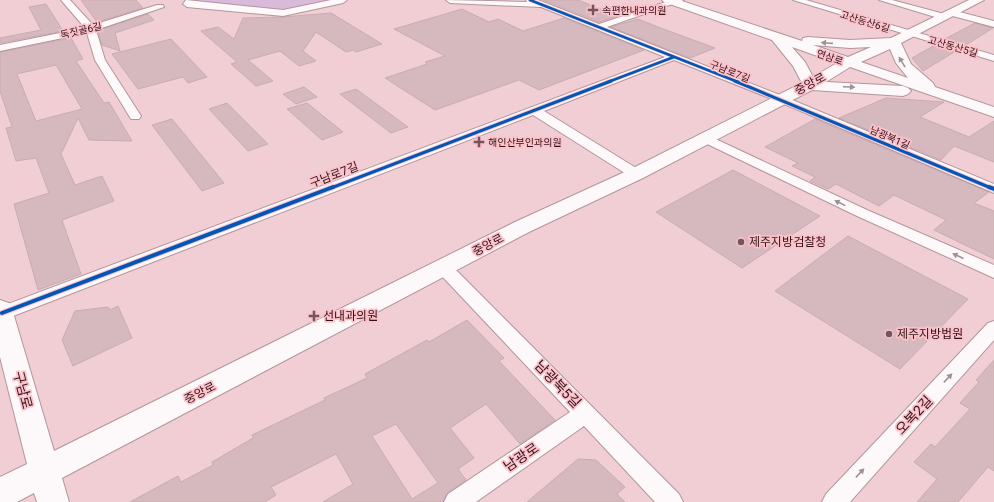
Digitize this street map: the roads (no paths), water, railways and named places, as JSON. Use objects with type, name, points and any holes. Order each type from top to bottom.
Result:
[{"type":"main road","name":"중앙로","points":[[0,494],[522,227],[707,139],[810,85],[847,63],[903,38],[978,0]]},
{"type":"main road","name":"연삼로","points":[[674,1],[847,63],[994,112]]},
{"type":"main road","points":[[777,38],[850,44],[903,38],[900,61],[908,71],[938,94]]},
{"type":"main road","points":[[777,38],[800,65],[810,85],[938,94]]},
{"type":"main road","name":"구남로","points":[[1,311],[45,472]]},
{"type":"main road","points":[[45,472],[52,502]]},
{"type":"street","points":[[65,0],[91,29],[100,60],[135,116]]},
{"type":"street","points":[[190,0],[187,4],[283,13],[343,0]]},
{"type":"street","points":[[450,0],[542,5]]},
{"type":"street","name":"구남로7길","points":[[530,0],[781,100]]},
{"type":"street","name":"고산동산6길","points":[[797,0],[903,38]]},
{"type":"street","points":[[808,3],[818,0]]},
{"type":"street","points":[[883,0],[994,24]]},
{"type":"street","points":[[598,26],[674,1]]},
{"type":"street","name":"독짓골6길","points":[[0,48],[91,29],[160,7]]},
{"type":"street","name":"고산동산5길","points":[[903,38],[994,58]]},
{"type":"street","name":"구남로7길","points":[[1,311],[674,57]]},
{"type":"street","name":"남광북1길","points":[[781,100],[994,189]]},
{"type":"street","points":[[534,110],[636,174]]},
{"type":"street","points":[[707,139],[862,214],[994,272]]},
{"type":"street","name":"남광북5길","points":[[444,268],[671,502]]},
{"type":"street","name":"오복2길","points":[[834,502],[994,328]]},
{"type":"street","name":"남광로","points":[[456,502],[586,413]]},
{"type":"place","name":"속편한내과의원","points":[[593,10]]},
{"type":"place","name":"해인산부인과의원","points":[[479,142]]},
{"type":"place","name":"제주지방검찰청","points":[[741,242]]},
{"type":"place","name":"선내과의원","points":[[314,316]]},
{"type":"place","name":"제주지방법원","points":[[889,334]]}]
